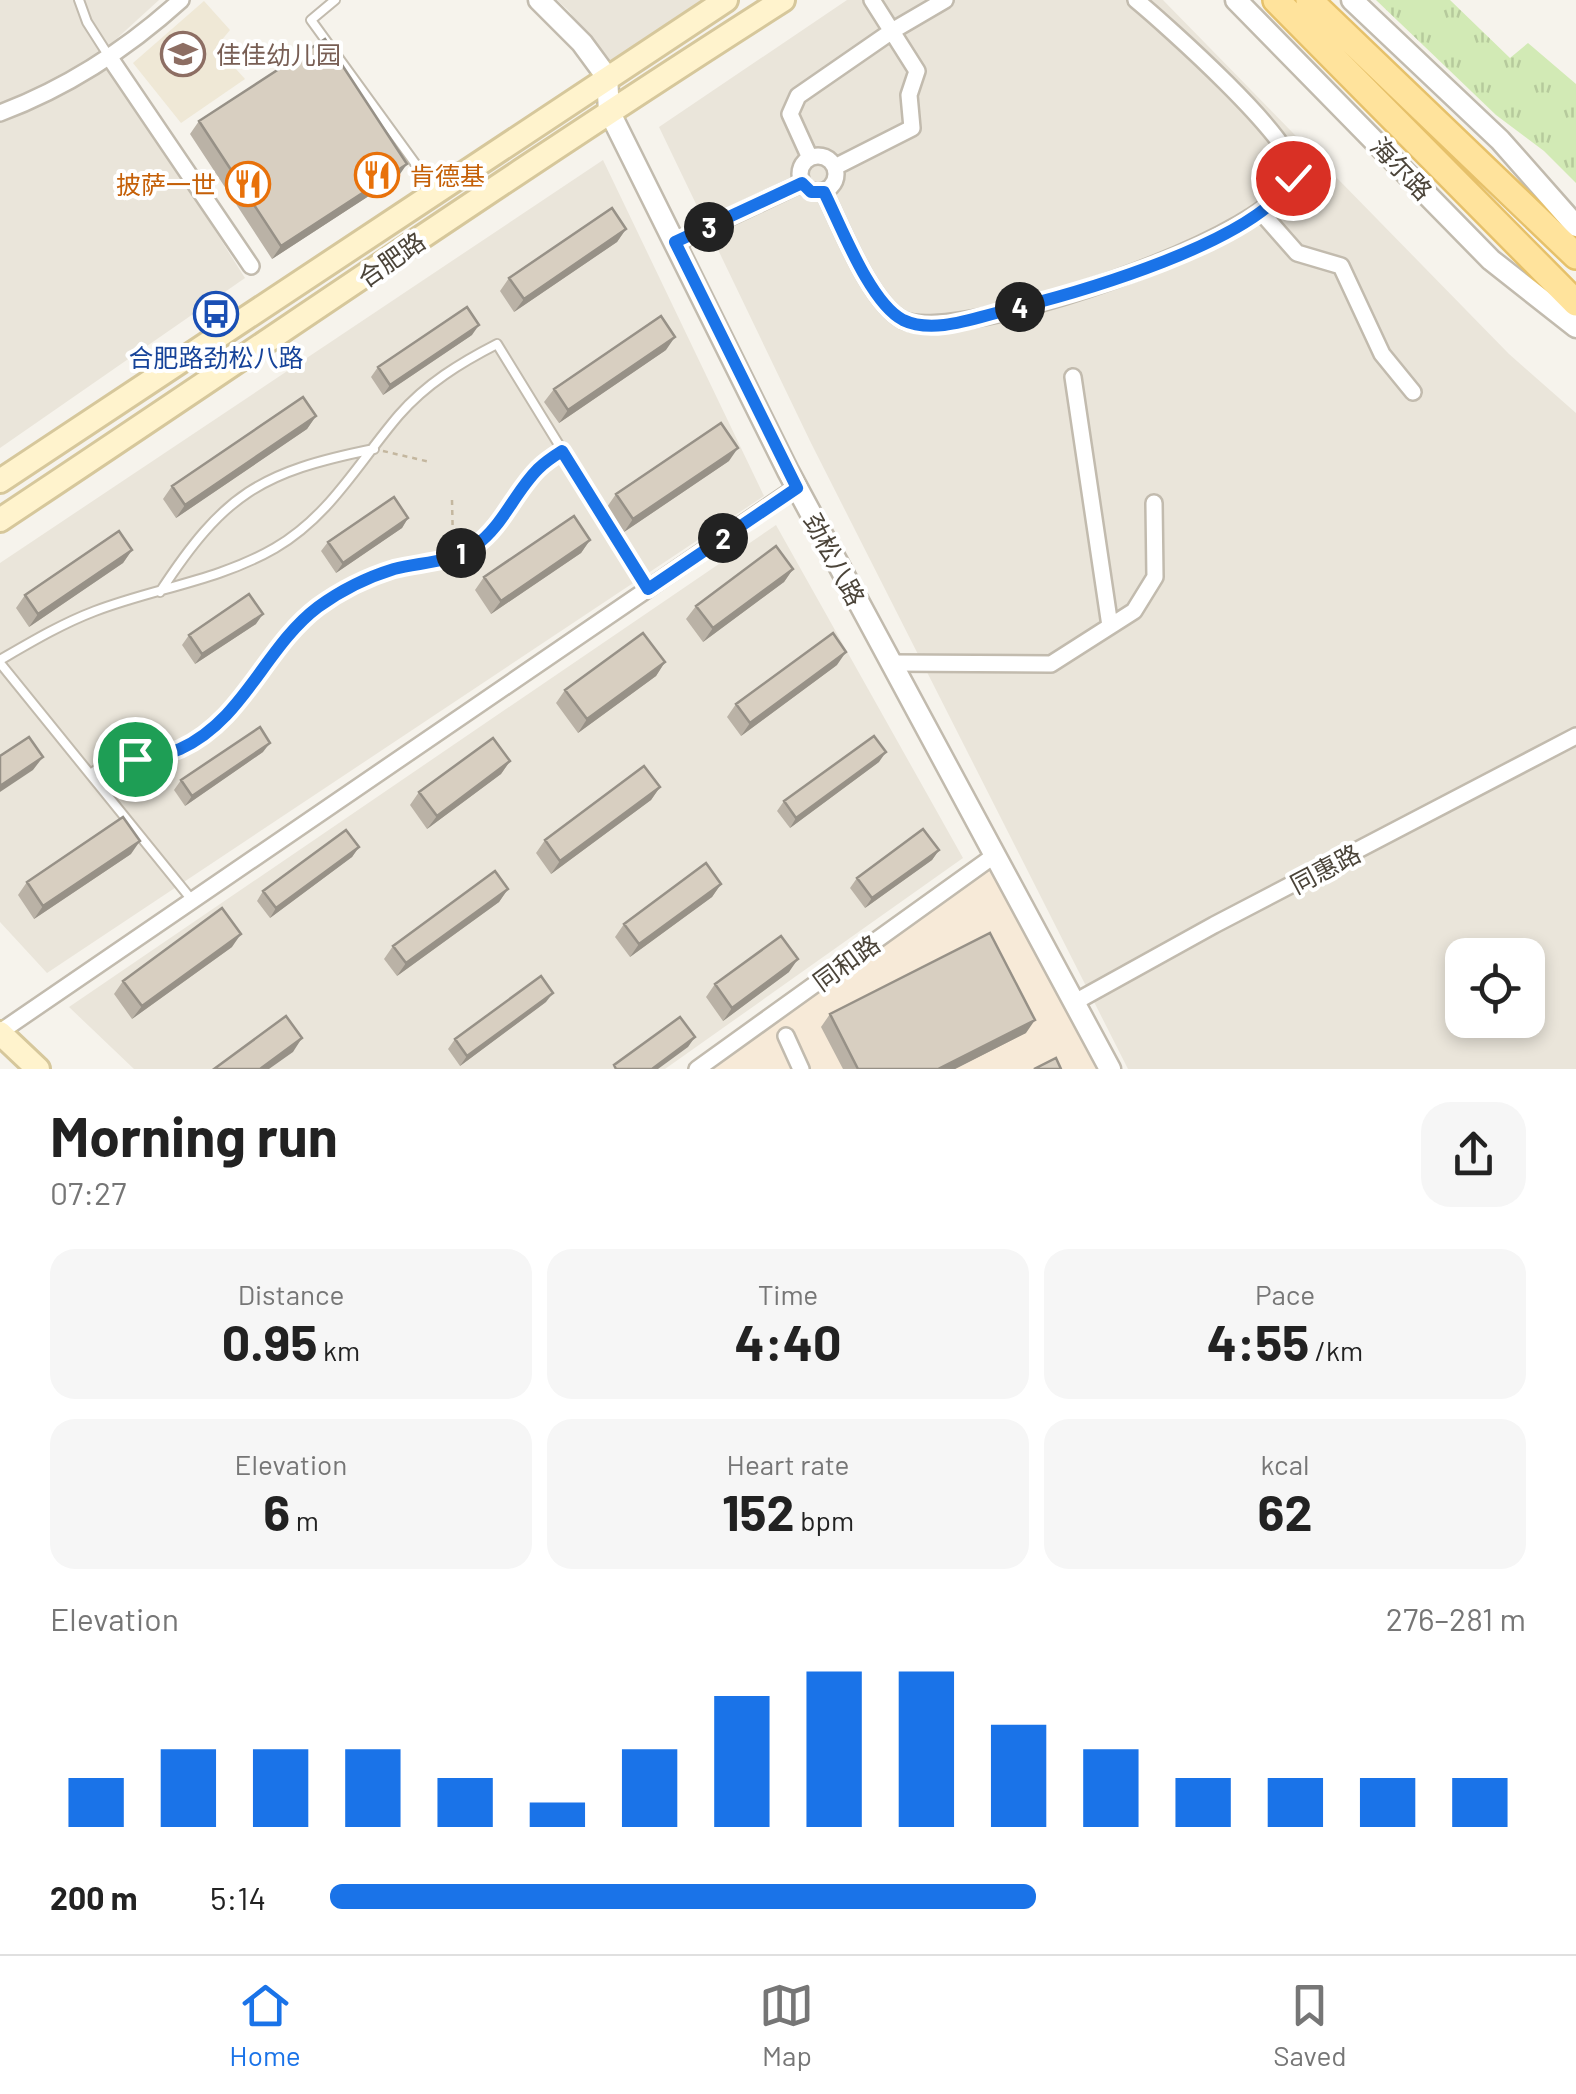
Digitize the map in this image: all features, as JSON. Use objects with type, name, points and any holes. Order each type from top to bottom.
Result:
[{"type":"main road","name":"合肥路","points":[[0,481],[726,0]]},
{"type":"main road","name":"合肥路","points":[[0,520],[348,290],[482,194],[783,0]]},
{"type":"main road","name":"海尔路","points":[[1276,0],[1576,303]]},
{"type":"main road","points":[[1309,0],[1576,256]]},
{"type":"main road","points":[[0,1032],[38,1069]]},
{"type":"street","points":[[0,112],[85,74],[137,40],[181,0]]},
{"type":"street","points":[[539,0],[582,42],[606,76]]},
{"type":"street","points":[[835,167],[912,128],[909,96],[917,70],[872,0]]},
{"type":"street","points":[[810,158],[790,114],[798,96],[892,31],[946,0]]},
{"type":"street","points":[[824,192],[880,300],[902,320],[925,326],[950,324],[1072,294],[1157,266],[1260,211],[1277,199],[1293,178],[1289,152],[1256,114],[1136,0]]},
{"type":"street","name":"海尔路","points":[[1236,0],[1492,260],[1576,327]]},
{"type":"street","points":[[1352,0],[1500,140],[1576,226]]},
{"type":"street","points":[[110,58],[251,266]]},
{"type":"street","name":"劲松八路","points":[[606,76],[610,110],[797,488],[1110,1069]]},
{"type":"street","points":[[810,158],[827,158],[835,167],[834,185],[824,192],[811,192],[802,183],[802,166],[810,158]]},
{"type":"street","points":[[675,242],[802,183]]},
{"type":"street","points":[[1260,211],[1298,254],[1341,266],[1382,354],[1413,392]]},
{"type":"street","points":[[1073,377],[1110,626]]},
{"type":"street","points":[[0,1032],[797,488]]},
{"type":"street","points":[[890,663],[1051,664],[1134,611],[1156,577],[1154,503]]},
{"type":"street","name":"同惠路","points":[[1075,1002],[1576,736]]},
{"type":"street","name":"同和路","points":[[697,1069],[995,855]]},
{"type":"street","points":[[786,1036],[801,1069]]},
{"type":"lane","points":[[79,0],[87,22],[110,58]]},
{"type":"lane","points":[[335,0],[310,20],[436,192]]},
{"type":"lane","points":[[192,900],[0,661],[44,633],[97,610],[218,576],[276,548],[332,502],[422,390],[497,344],[648,589]]},
{"type":"lane","points":[[160,592],[204,530],[234,501],[294,467],[374,448]]},
{"type":"lane","points":[[90,774],[102,766],[179,750],[212,728],[232,710],[296,625],[333,598],[392,570],[453,557],[474,546],[497,526],[534,473],[562,451]]},
{"type":"path","points":[[374,448],[430,462]]},
{"type":"path","points":[[452,500],[453,557]]},
{"type":"shaded area","points":[[0,0],[159,0],[102,52],[245,278],[0,448]]},
{"type":"shaded area","points":[[557,0],[704,0],[607,66]]},
{"type":"shaded area","points":[[847,0],[1163,0],[1509,354],[1576,413],[1576,1069],[1128,1069],[811,443],[659,127]]},
{"type":"shaded area","name":"佳佳幼儿园","points":[[204,1],[230,30],[216,47],[245,79],[181,123],[133,63]]},
{"type":"shaded area","points":[[603,160],[764,496],[47,973],[0,922],[0,563]]},
{"type":"shaded area","points":[[776,525],[963,858],[665,1069],[134,1069],[69,1007]]},
{"type":"shaded area","points":[[995,855],[1099,1069],[697,1069]]},
{"type":"green space","points":[[1376,0],[1450,0],[1510,58],[1528,43],[1576,84],[1576,183],[1544,151],[1496,115]]},
{"type":"building","points":[[325,39],[407,164],[281,246],[199,121]]},
{"type":"building","points":[[612,208],[626,229],[524,299],[509,278]]},
{"type":"building","points":[[467,307],[479,325],[390,385],[378,367]]},
{"type":"building","points":[[661,316],[675,337],[568,410],[554,389]]},
{"type":"building","points":[[303,397],[316,416],[185,505],[172,486]]},
{"type":"building","points":[[721,423],[738,448],[633,519],[616,494]]},
{"type":"building","points":[[394,497],[408,518],[343,563],[328,542]]},
{"type":"building","points":[[574,516],[590,540],[501,601],[484,577]]},
{"type":"building","points":[[119,531],[132,550],[38,614],[25,595]]},
{"type":"building","points":[[776,546],[793,569],[713,628],[696,606]]},
{"type":"building","points":[[249,594],[263,614],[202,654],[189,635]]},
{"type":"building","points":[[643,633],[665,662],[587,719],[565,690]]},
{"type":"building","points":[[833,633],[846,652],[750,723],[736,704]]},
{"type":"building","points":[[260,727],[270,743],[192,796],[181,780]]},
{"type":"building","points":[[874,736],[886,752],[796,818],[784,801]]},
{"type":"building","points":[[29,737],[43,757],[0,786],[0,756]]},
{"type":"building","points":[[493,738],[510,761],[437,816],[419,792]]},
{"type":"building","points":[[644,766],[660,787],[560,861],[545,840]]},
{"type":"building","points":[[123,817],[140,841],[43,906],[27,882]]},
{"type":"building","points":[[923,829],[939,850],[872,898],[857,878]]},
{"type":"building","points":[[346,830],[359,847],[276,908],[263,891]]},
{"type":"building","points":[[706,863],[721,884],[639,944],[624,924]]},
{"type":"building","points":[[495,871],[508,889],[406,963],[393,946]]},
{"type":"building","points":[[222,908],[241,934],[142,1006],[123,981]]},
{"type":"building","points":[[990,933],[1035,1020],[938,1069],[858,1069],[830,1014]]},
{"type":"building","points":[[781,936],[798,959],[732,1008],[715,984]]},
{"type":"building","points":[[541,976],[553,993],[467,1056],[455,1039]]},
{"type":"building","points":[[286,1016],[302,1038],[260,1069],[214,1069]]},
{"type":"building","points":[[680,1017],[695,1037],[652,1069],[616,1069],[614,1065]]},
{"type":"building","points":[[1056,1058],[1061,1069],[1034,1069]]},
{"type":"place","name":"佳佳幼儿园","points":[[183,54]]},
{"type":"place","name":"肯德基","points":[[377,175]]},
{"type":"place","name":"披萨一世","points":[[248,184]]},
{"type":"place","name":"合肥路劲松八路","points":[[216,314]]},
{"type":"route","points":[[135,759],[179,750],[212,728],[232,710],[296,625],[320,605],[358,583],[392,570],[453,557],[474,546],[497,526],[540,466],[562,451],[648,589],[797,488],[675,242],[802,183],[811,192],[824,192],[880,300],[902,320],[925,326],[950,324],[1072,294],[1157,266],[1260,211],[1277,199],[1293,178]]}]
